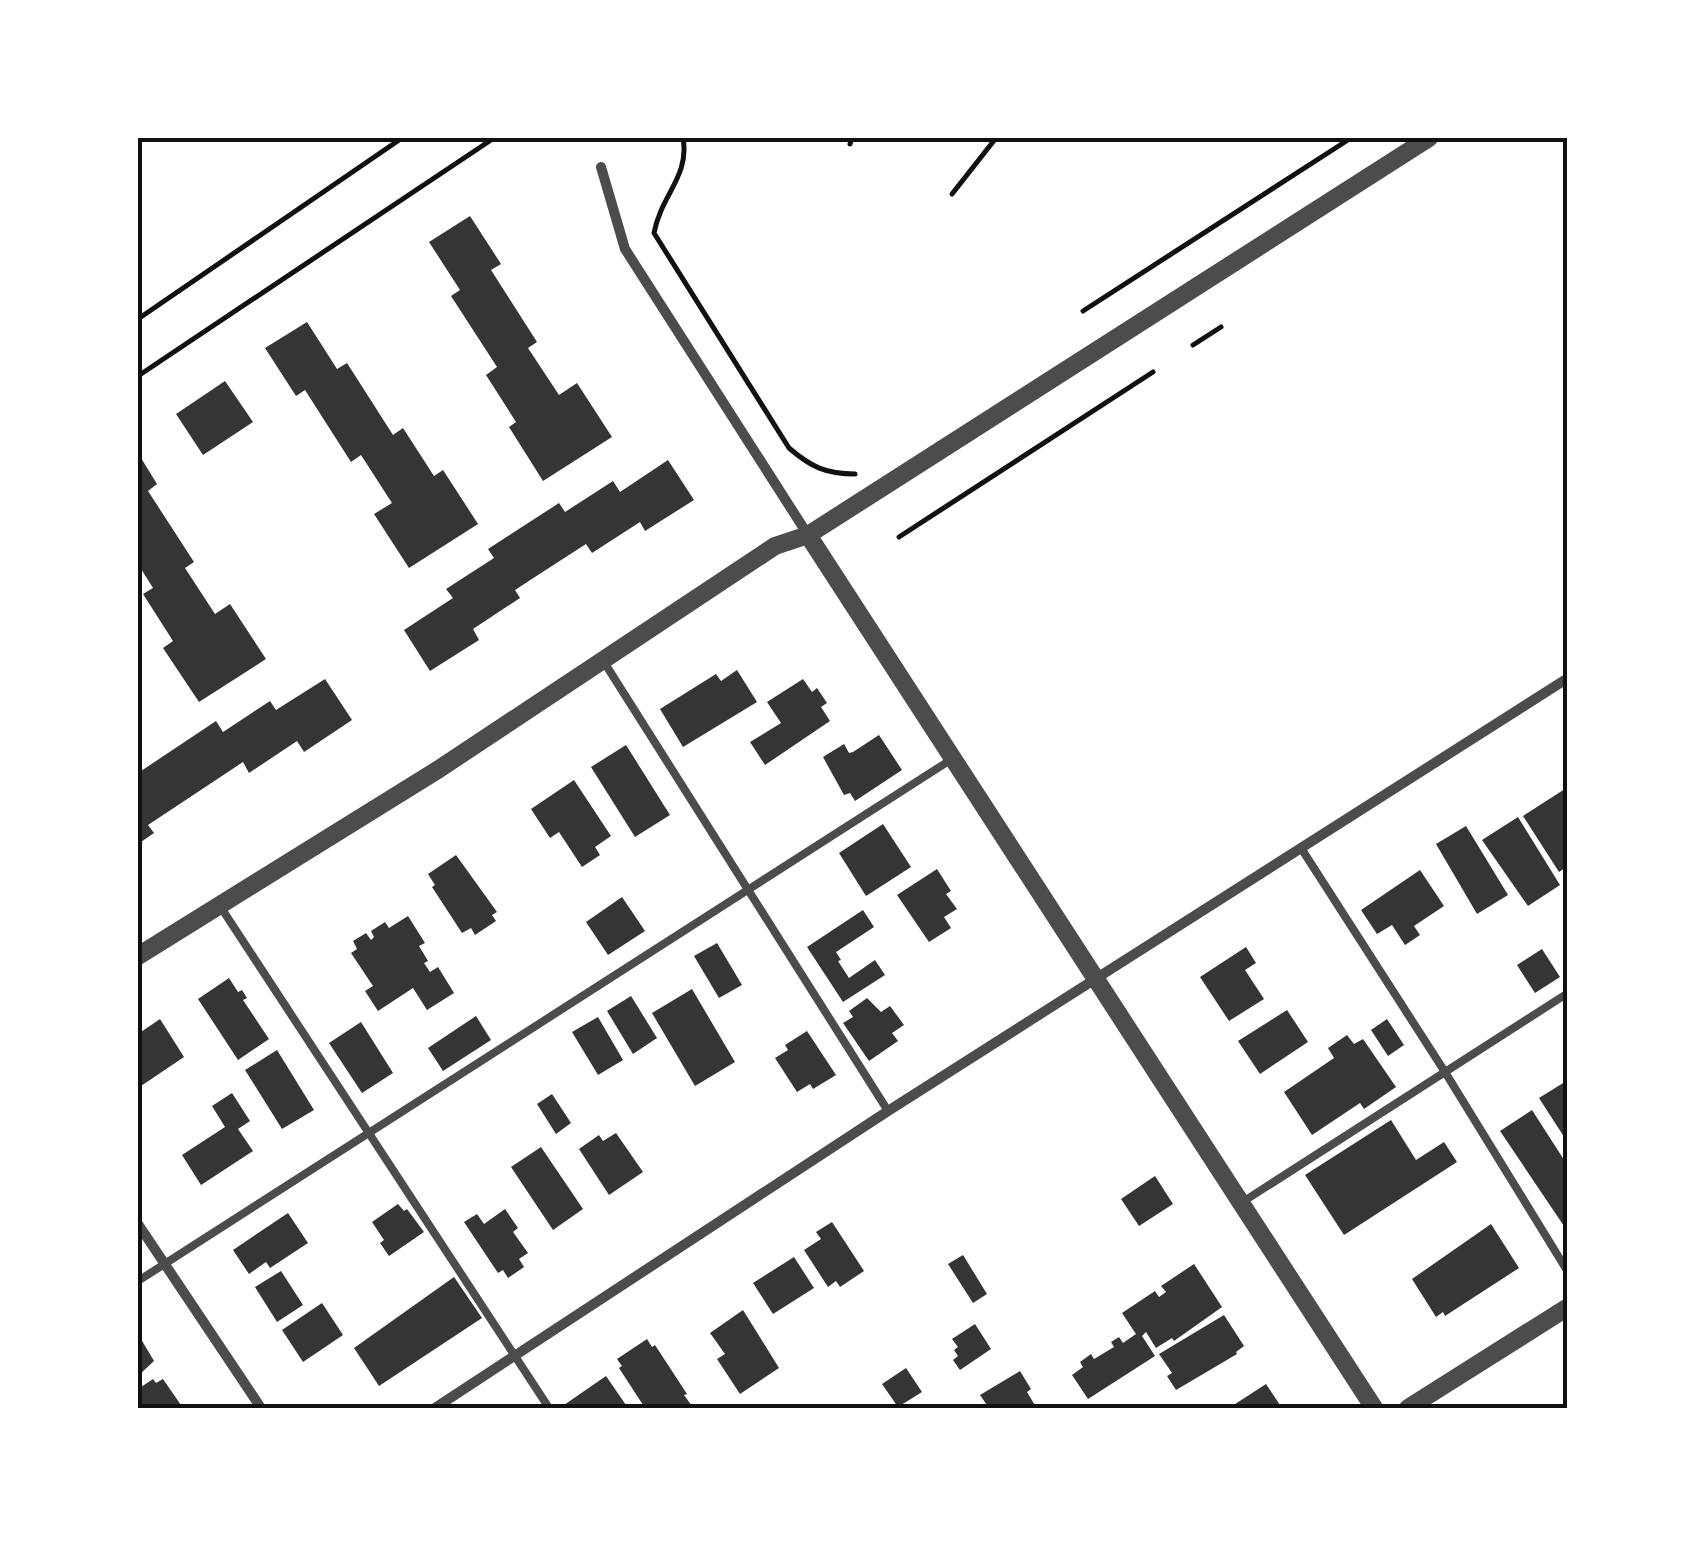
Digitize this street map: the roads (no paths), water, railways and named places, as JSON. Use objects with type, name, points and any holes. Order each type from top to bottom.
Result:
[{"type":"street","points":[[138,956],[439,769],[775,546],[808,534],[1429,138]]},
{"type":"street","points":[[601,167],[625,249],[1374,1408]]},
{"type":"street","points":[[435,1408],[888,1111],[1568,678]]},
{"type":"street","points":[[138,1224],[261,1408]]},
{"type":"street","points":[[1408,1408],[1568,1307]]},
{"type":"lane","points":[[602,658],[888,1111]]},
{"type":"lane","points":[[138,1281],[952,759]]},
{"type":"lane","points":[[1301,848],[1568,1272]]},
{"type":"lane","points":[[219,906],[549,1408]]},
{"type":"lane","points":[[1241,1202],[1568,993]]}]
